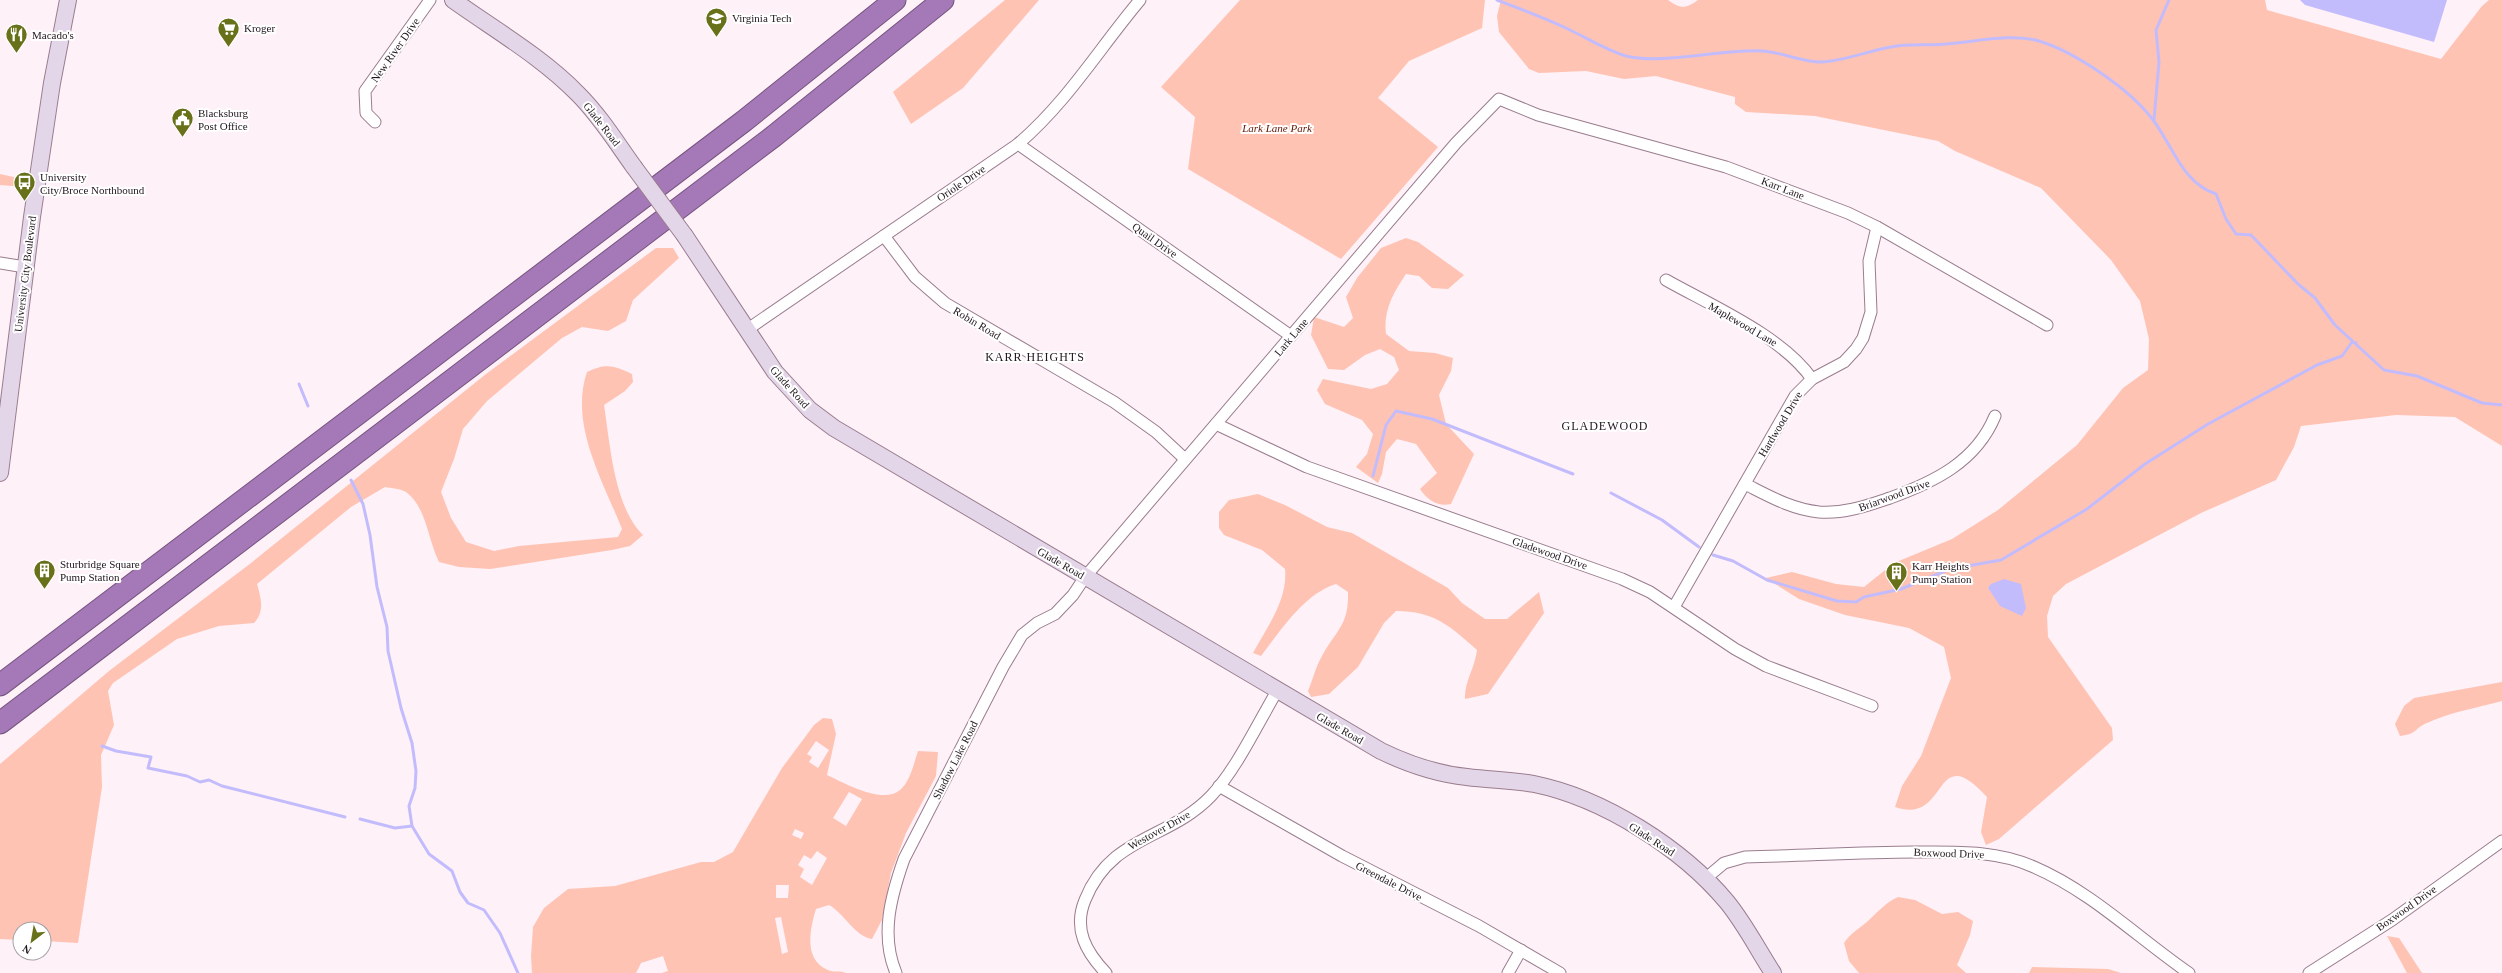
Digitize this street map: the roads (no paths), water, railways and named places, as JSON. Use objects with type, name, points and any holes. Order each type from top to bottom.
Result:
[{"type":"highway","points":[[0,685],[744,121],[895,0]]},
{"type":"highway","points":[[0,723],[774,136],[943,0]]},
{"type":"street","name":"University City Boulevard","points":[[61,0],[62,28]]},
{"type":"street","name":"University City Boulevard","points":[[0,473],[25,267],[62,28],[68,0]]},
{"type":"street","name":"New River Drive","points":[[375,122],[366,113],[365,91],[430,0]]},
{"type":"street","name":"Glade Road","points":[[453,0],[569,85],[595,113],[685,236],[748,329],[766,359],[788,388],[810,410],[834,428],[1277,691],[1381,751],[1411,764],[1465,777],[1534,784],[1584,800],[1620,818],[1666,846],[1705,878],[1742,922],[1773,973]]},
{"type":"street","name":"Oriole Drive","points":[[748,329],[1018,144],[1056,109],[1113,31],[1140,0]]},
{"type":"street","name":"Karr Lane","points":[[1499,99],[1538,115],[1726,167],[1848,213],[1877,227],[2047,325]]},
{"type":"street","name":"Lark Lane","points":[[1085,577],[1456,142],[1499,99]]},
{"type":"street","name":"Quail Drive","points":[[1018,144],[1291,336]]},
{"type":"street","name":"Hardwood Drive","points":[[1674,607],[1795,396],[1812,379],[1844,362],[1856,349],[1863,338],[1871,312],[1869,260],[1877,227]]},
{"type":"street","name":"Robin Road","points":[[884,236],[915,277],[942,300],[992,332],[1119,405],[1156,432],[1185,459]]},
{"type":"street","points":[[0,264],[25,267]]},
{"type":"street","name":"Maplewood Lane","points":[[1666,280],[1774,342],[1792,355],[1812,379]]},
{"type":"street","name":"Briarwood Drive","points":[[1745,484],[1778,501],[1799,508],[1828,512],[1857,509],[1928,483],[1950,471],[1974,449],[1995,416]]},
{"type":"street","name":"Gladewood Drive","points":[[1216,424],[1306,466],[1622,579],[1674,607],[1704,630],[1760,662],[1872,706]]},
{"type":"street","name":"Shadow Lake Road","points":[[896,973],[891,962],[887,930],[893,891],[904,859],[1002,666],[1022,635],[1037,623],[1055,614],[1073,595],[1085,577]]},
{"type":"street","name":"Westover Drive","points":[[1106,973],[1086,947],[1080,928],[1082,906],[1093,882],[1109,862],[1126,848],[1190,814],[1219,786],[1277,691]]},
{"type":"street","name":"Greendale Drive","points":[[1219,786],[1342,856],[1521,950],[1560,973]]},
{"type":"street","name":"Boxwood Drive","points":[[2309,973],[2392,920],[2502,841]]},
{"type":"street","name":"Boxwood Drive","points":[[1705,878],[1724,863],[1745,857],[1883,852],[1967,852],[1997,856],[2034,867],[2070,886],[2189,973]]},
{"type":"street","points":[[1508,973],[1521,950]]},
{"type":"waterway","points":[[1497,0],[1559,25],[1611,51],[1626,56],[1641,58],[1657,59],[1728,52],[1762,51],[1814,62],[1821,62],[1839,60],[1898,46],[1940,45],[2005,38],[2028,39],[2053,46],[2101,73],[2131,96],[2153,120],[2186,173],[2204,189],[2216,194],[2226,219],[2236,234],[2251,235],[2298,284],[2315,298],[2335,325],[2384,370],[2417,376],[2482,403],[2502,405]]},
{"type":"waterway","points":[[2154,120],[2159,62],[2156,30],[2169,0]]},
{"type":"waterway","points":[[1713,555],[1733,561],[1767,580],[1837,601],[1856,602],[1864,597],[1901,589],[1950,569],[2001,560],[2087,509],[2145,464],[2208,424],[2317,365],[2342,356],[2352,342],[2356,343]]},
{"type":"waterway","points":[[299,384],[308,406]]},
{"type":"waterway","points":[[1373,476],[1386,425],[1396,411],[1432,419],[1573,474]]},
{"type":"waterway","points":[[351,480],[363,504],[370,535],[377,587],[387,627],[388,651],[401,708],[412,743],[416,771],[415,788],[409,806],[412,826],[429,854],[452,871],[460,892],[468,903],[484,910],[500,933],[518,973]]},
{"type":"waterway","points":[[1611,493],[1662,520],[1699,547]]},
{"type":"waterway","points":[[102,746],[116,751],[151,757],[148,768],[187,776],[200,782],[209,780],[222,786],[345,817]]},
{"type":"waterway","points":[[360,819],[395,828],[412,826]]},
{"type":"place","name":"Virginia Tech","points":[[716,38]]},
{"type":"place","name":"Kroger","points":[[228,48]]},
{"type":"place","name":"Macado's","points":[[16,54]]},
{"type":"place","name":"Blacksburg Post Office","points":[[183,138]]},
{"type":"place","name":"University City/Broce Northbound","points":[[25,202]]},
{"type":"place","name":"Sturbridge Square Pump Station","points":[[44,590]]},
{"type":"place","name":"Karr Heights Pump Station","points":[[1897,592]]},
{"type":"district","name":"KARR HEIGHTS","points":[[1035,357]]},
{"type":"district","name":"GLADEWOOD","points":[[1605,426]]},
{"type":"park label","name":"Lark Lane Park","points":[[1277,128]]}]
